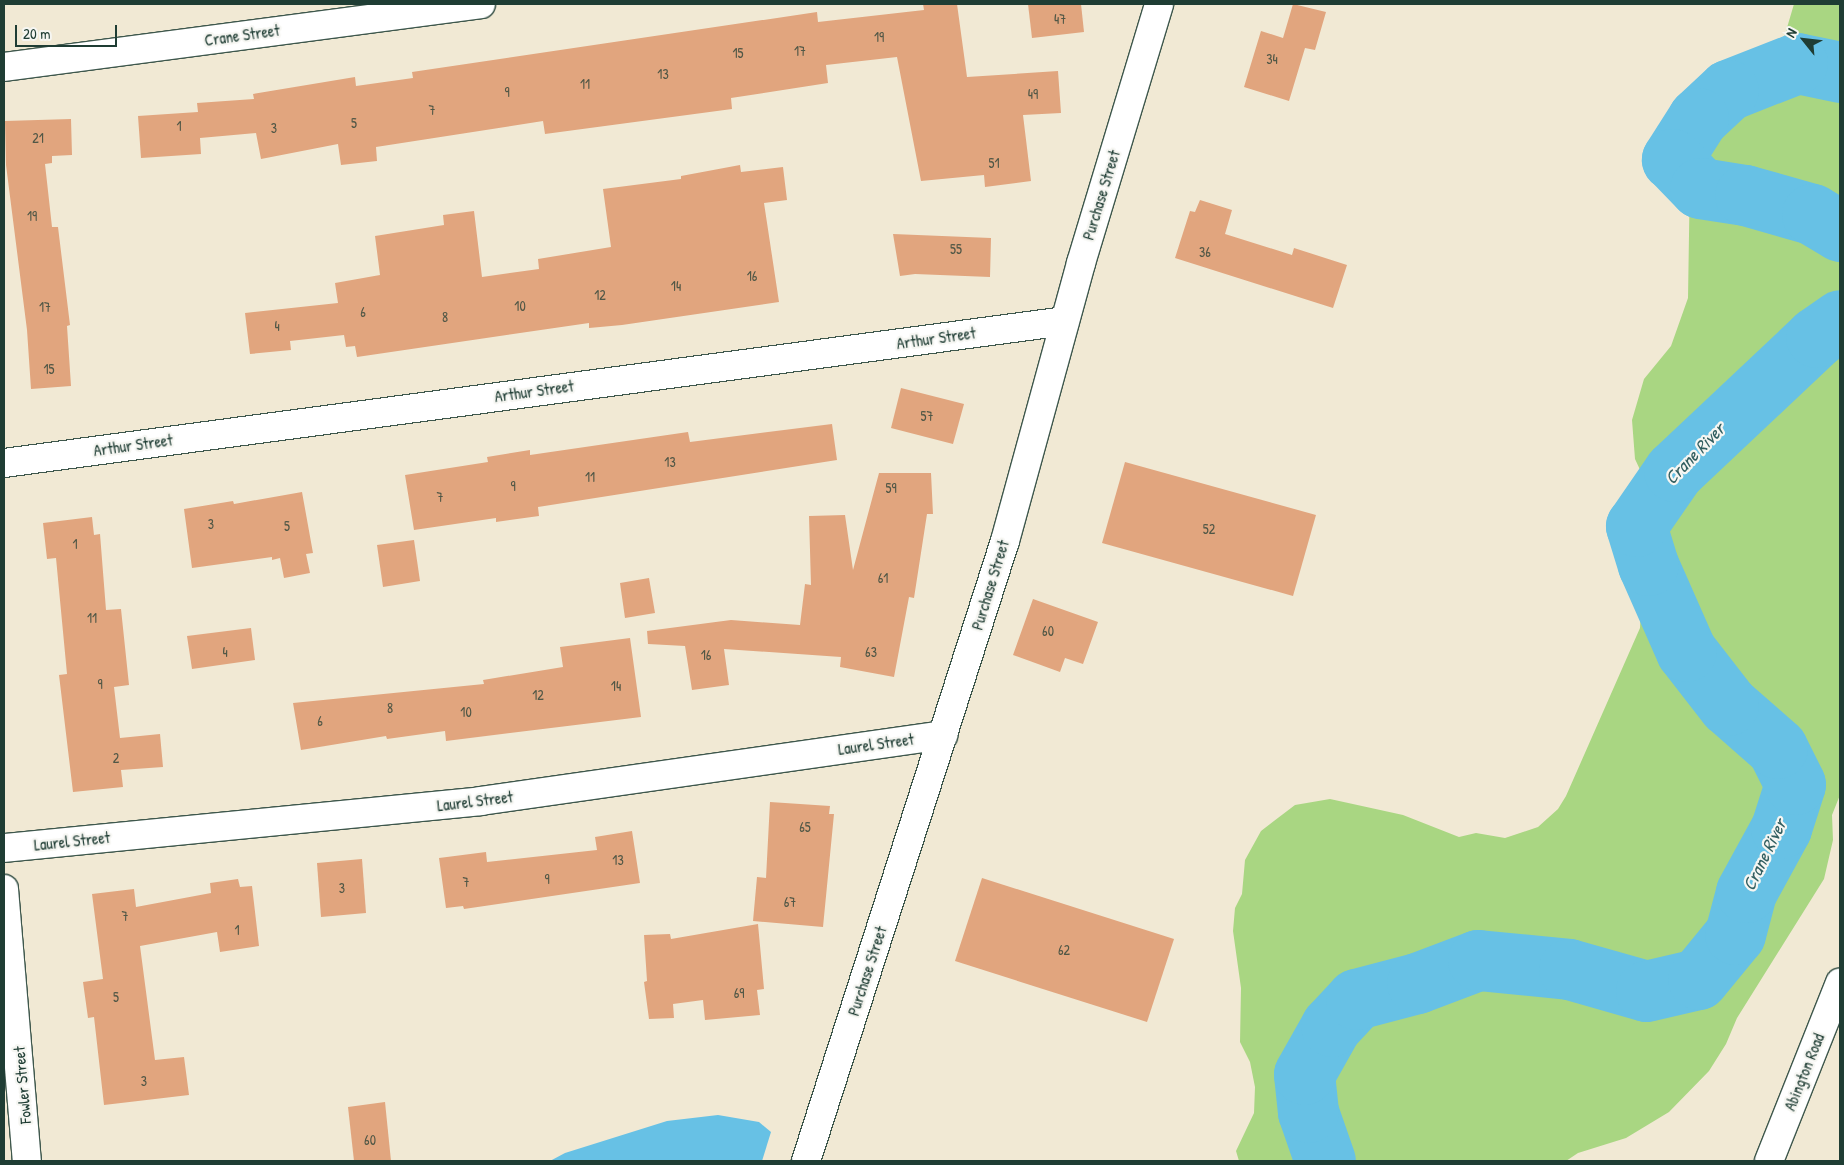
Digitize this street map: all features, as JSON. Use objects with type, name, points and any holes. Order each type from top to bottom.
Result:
[{"type":"street","name":"Crane Street","points":[[4,67],[481,4]]},
{"type":"street","name":"Purchase Street","points":[[806,1161],[1005,541],[1065,321],[1159,4]]},
{"type":"street","name":"Arthur Street","points":[[4,463],[1065,321]]},
{"type":"street","name":"Laurel Street","points":[[4,848],[481,801],[943,734]]},
{"type":"street","name":"Fowler Street","points":[[4,889],[27,1161]]},
{"type":"street","name":"Abington Road","points":[[1769,1161],[1840,983]]},
{"type":"green space","points":[[1794,4],[1840,4],[1840,795],[1832,815],[1833,840],[1824,879],[1737,1018],[1726,1044],[1709,1071],[1669,1112],[1626,1138],[1578,1153],[1566,1161],[1239,1161],[1236,1151],[1254,1113],[1255,1087],[1250,1062],[1240,1042],[1241,988],[1233,931],[1235,908],[1242,894],[1245,860],[1261,831],[1295,805],[1330,799],[1403,815],[1459,837],[1476,833],[1505,838],[1538,827],[1558,809],[1566,796],[1640,628],[1642,590],[1628,531],[1649,489],[1635,459],[1632,420],[1644,379],[1671,346],[1688,298],[1690,172],[1702,139],[1745,105],[1765,78],[1781,48]]},
{"type":"water","points":[[718,1115],[759,1122],[771,1132],[762,1161],[550,1161],[565,1153],[667,1121]]},
{"type":"building","points":[[923,4],[957,4],[967,77],[1058,71],[1061,113],[1023,115],[1031,181],[985,187],[984,175],[921,181],[897,57],[826,65],[828,83],[731,98],[732,109],[545,134],[543,121],[376,147],[377,161],[341,165],[338,144],[261,159],[256,133],[200,138],[201,154],[141,158],[138,116],[198,112],[197,103],[254,99],[253,94],[355,77],[356,86],[413,78],[412,72],[817,12],[818,22],[924,10]]},
{"type":"building","points":[[1028,4],[1081,4],[1084,32],[1032,38]]},
{"type":"building","points":[[1293,4],[1326,12],[1315,50],[1305,48],[1289,101],[1244,87],[1261,31],[1283,38]]},
{"type":"building","points":[[71,119],[72,155],[52,156],[52,163],[45,164],[52,227],[58,227],[70,325],[67,326],[71,386],[31,389],[27,330],[6,165],[5,121]]},
{"type":"building","points":[[740,165],[741,172],[783,167],[787,200],[764,203],[779,302],[622,325],[589,328],[589,323],[357,357],[355,346],[346,347],[344,335],[290,341],[291,350],[250,354],[245,313],[338,303],[335,283],[380,275],[375,236],[444,225],[443,215],[474,211],[482,277],[539,269],[538,259],[611,247],[603,189],[681,179],[681,176]]},
{"type":"building","points":[[1200,200],[1232,210],[1225,234],[1292,255],[1294,248],[1347,265],[1333,308],[1175,258],[1190,211],[1195,212]]},
{"type":"building","points":[[893,234],[991,238],[990,277],[915,274],[900,276]]},
{"type":"building","points":[[901,388],[964,404],[953,444],[891,428]]},
{"type":"building","points":[[832,424],[837,460],[538,507],[539,516],[496,522],[496,518],[414,530],[405,475],[488,462],[487,457],[530,450],[530,455],[688,432],[690,442]]},
{"type":"building","points":[[1125,462],[1316,515],[1293,596],[1102,543]]},
{"type":"building","points":[[879,473],[931,473],[933,514],[927,514],[914,598],[909,597],[894,677],[840,667],[841,657],[724,649],[729,685],[692,690],[685,646],[648,644],[647,631],[731,620],[800,625],[805,584],[811,585],[809,516],[845,515],[853,570]]},
{"type":"building","points":[[302,492],[313,553],[306,554],[310,573],[284,578],[280,558],[272,560],[272,557],[192,568],[184,509],[233,501],[234,504]]},
{"type":"building","points":[[92,517],[94,535],[100,534],[106,610],[121,609],[129,685],[114,687],[120,738],[160,734],[163,767],[121,770],[123,787],[73,792],[59,675],[67,674],[56,558],[47,559],[43,523]]},
{"type":"building","points":[[414,540],[420,581],[383,587],[377,545]]},
{"type":"building","points":[[649,578],[655,613],[625,618],[620,583]]},
{"type":"building","points":[[1033,599],[1098,622],[1083,664],[1065,658],[1060,672],[1013,655]]},
{"type":"building","points":[[251,628],[255,660],[192,669],[187,636]]},
{"type":"building","points":[[630,638],[641,717],[446,741],[445,731],[387,739],[386,736],[301,750],[293,703],[484,684],[483,680],[563,667],[560,647]]},
{"type":"building","points":[[770,802],[830,806],[829,814],[834,814],[823,927],[753,921],[757,877],[766,878]]},
{"type":"building","points":[[632,831],[640,883],[464,909],[463,906],[446,908],[439,858],[486,852],[487,862],[597,850],[595,837]]},
{"type":"building","points":[[362,859],[366,913],[321,917],[317,863]]},
{"type":"building","points":[[982,878],[1174,939],[1147,1022],[955,961]]},
{"type":"building","points":[[238,879],[240,887],[252,886],[259,946],[220,952],[217,932],[140,946],[155,1060],[184,1057],[189,1095],[104,1105],[94,1017],[88,1018],[83,982],[103,979],[92,894],[134,889],[136,907],[211,893],[210,883]]},
{"type":"building","points":[[758,924],[764,989],[757,990],[760,1015],[705,1020],[703,1000],[673,1004],[674,1018],[649,1019],[644,982],[647,981],[644,935],[670,934],[671,939]]},
{"type":"building","points":[[385,1102],[391,1161],[354,1161],[348,1107]]},
{"type":"waterway","name":"Crane River","points":[[1840,72],[1797,63],[1728,90],[1698,118],[1672,159],[1700,188],[1745,195],[1812,214],[1840,231]]},
{"type":"waterway","name":"Crane River","points":[[1325,1161],[1308,1112],[1304,1074],[1331,1026],[1356,999],[1417,983],[1478,960],[1569,969],[1646,991],[1698,979],[1735,934],[1746,892],[1781,828],[1795,784],[1777,748],[1728,705],[1686,651],[1648,565],[1636,526],[1674,471],[1816,337],[1840,320]]}]
